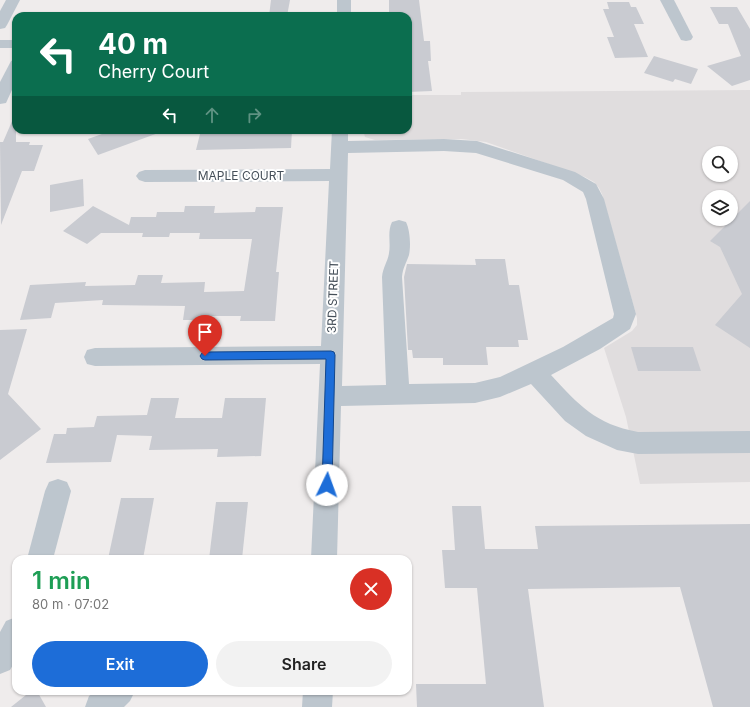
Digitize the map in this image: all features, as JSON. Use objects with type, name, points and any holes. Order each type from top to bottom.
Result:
[{"type":"street","points":[[0,25],[13,0]]},
{"type":"street","points":[[344,0],[344,12]]},
{"type":"street","points":[[666,0],[686,37]]},
{"type":"street","points":[[0,44],[12,44]]},
{"type":"street","points":[[0,98],[12,72]]},
{"type":"street","points":[[330,396],[475,393],[492,391],[575,352],[622,323],[625,314],[595,199],[590,188],[569,176],[477,147],[340,139]]},
{"type":"street","name":"3RD STREET","points":[[324,555],[340,139]]},
{"type":"street","name":"MAPLE COURT","points":[[145,176],[338,175]]},
{"type":"street","points":[[398,395],[392,277],[393,267],[399,254],[399,227]]},
{"type":"street","points":[[95,357],[331,355]]},
{"type":"street","points":[[534,372],[573,414],[594,428],[616,439],[638,443],[750,442]]},
{"type":"street","points":[[41,555],[58,491]]},
{"type":"street","points":[[0,660],[12,638]]},
{"type":"street","points":[[100,707],[115,695]]},
{"type":"street","points":[[318,695],[318,707]]},
{"type":"shaded area","points":[[750,90],[750,482],[640,484],[626,417],[604,348],[632,331],[637,325],[637,318],[599,188],[594,182],[585,177],[486,142],[462,139],[375,140],[365,137],[364,134],[412,134],[412,95],[461,95],[461,92]]},
{"type":"building","points":[[271,0],[290,0],[288,12],[270,12]]},
{"type":"building","points":[[389,0],[419,0],[424,41],[430,41],[431,61],[428,61],[432,91],[412,92],[412,12],[389,12]]},
{"type":"building","points":[[607,2],[629,2],[631,7],[636,7],[644,24],[634,24],[648,57],[615,58],[607,37],[614,37],[603,9],[609,9]]},
{"type":"building","points":[[710,7],[737,7],[750,29],[750,80],[732,86],[707,66],[741,56],[728,24],[719,24]]},
{"type":"building","points":[[654,56],[698,69],[691,84],[675,79],[673,82],[644,73]]},
{"type":"building","points":[[12,121],[12,134],[16,134],[16,142],[30,142],[29,145],[43,145],[34,171],[22,171],[1,225],[0,142],[3,142]]},
{"type":"building","points":[[102,134],[156,134],[98,155],[88,139]]},
{"type":"building","points":[[200,134],[292,134],[291,148],[196,150]]},
{"type":"building","points":[[83,179],[84,206],[50,212],[50,185]]},
{"type":"building","points":[[750,201],[750,348],[715,325],[742,294],[720,247],[710,241],[725,226],[738,226],[738,213]]},
{"type":"building","points":[[93,206],[129,225],[131,217],[156,217],[157,212],[184,212],[185,206],[215,206],[214,213],[255,212],[256,207],[283,207],[276,272],[279,272],[275,321],[240,321],[241,316],[208,316],[208,320],[183,320],[185,306],[102,305],[103,300],[55,303],[51,318],[20,320],[30,285],[86,282],[85,286],[135,285],[138,275],[163,275],[161,283],[205,282],[204,292],[244,291],[252,239],[199,239],[200,233],[170,233],[169,237],[142,237],[143,233],[101,233],[87,244],[63,231]]},
{"type":"building","points":[[475,259],[505,259],[509,285],[519,285],[528,340],[518,340],[519,347],[486,347],[488,365],[443,365],[443,358],[413,358],[412,350],[408,350],[404,277],[407,264],[476,265]]},
{"type":"building","points":[[27,329],[8,394],[41,429],[0,460],[0,330]]},
{"type":"building","points":[[631,347],[693,347],[701,371],[638,371]]},
{"type":"building","points":[[151,398],[179,398],[175,418],[222,418],[225,398],[266,398],[261,456],[217,457],[218,449],[149,450],[152,436],[117,435],[111,462],[46,463],[54,434],[66,434],[67,428],[94,427],[97,416],[147,415]]},
{"type":"building","points":[[121,498],[154,498],[144,555],[109,555]]},
{"type":"building","points":[[216,502],[248,502],[242,555],[209,555]]},
{"type":"building","points":[[452,506],[481,506],[485,549],[538,549],[535,526],[750,524],[750,707],[713,707],[680,587],[528,589],[544,707],[417,707],[416,684],[486,684],[477,588],[445,588],[442,550],[455,550]]},
{"type":"building","points":[[26,695],[39,695],[46,707],[11,707]]},
{"type":"route","points":[[205,356],[331,355],[327,485]]}]
